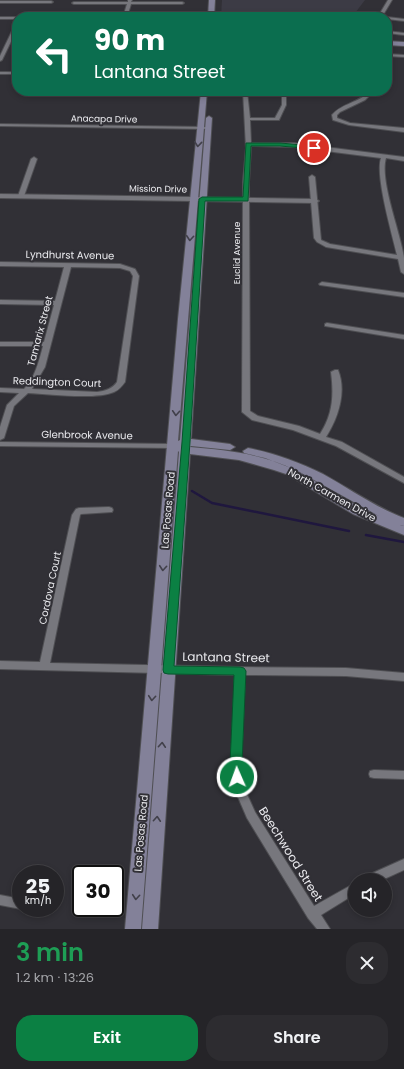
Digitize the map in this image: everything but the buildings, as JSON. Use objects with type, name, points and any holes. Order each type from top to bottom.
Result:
[{"type":"main road","points":[[211,12],[212,0]]},
{"type":"main road","points":[[217,12],[218,0]]},
{"type":"main road","points":[[392,44],[404,45]]},
{"type":"main road","name":"Las Posas Road","points":[[133,929],[161,669],[181,446],[204,128],[204,96]]},
{"type":"main road","name":"Las Posas Road","points":[[204,128],[210,96]]},
{"type":"main road","name":"North Carmen Drive","points":[[181,446],[206,443],[268,455],[317,476],[366,505],[404,522]]},
{"type":"main road","name":"North Carmen Drive","points":[[181,446],[258,460],[281,468],[357,512],[404,531]]},
{"type":"main road","name":"Las Posas Road","points":[[150,929],[161,669]]},
{"type":"street","points":[[383,12],[390,0]]},
{"type":"street","points":[[0,1],[51,2]]},
{"type":"street","points":[[126,12],[129,2]]},
{"type":"street","points":[[74,3],[182,3]]},
{"type":"street","points":[[0,18],[12,18]]},
{"type":"street","points":[[392,19],[404,20]]},
{"type":"street","points":[[392,33],[404,34]]},
{"type":"street","points":[[0,60],[12,35]]},
{"type":"street","points":[[392,55],[404,56]]},
{"type":"street","points":[[0,73],[12,73]]},
{"type":"street","name":"Euclid Avenue","points":[[245,96],[248,144],[244,402],[246,412],[255,418],[296,428],[322,437]]},
{"type":"street","points":[[247,119],[277,119],[284,105],[284,96]]},
{"type":"street","points":[[367,96],[364,99],[339,110],[334,115],[336,120],[349,124],[404,130]]},
{"type":"street","name":"Anacapa Drive","points":[[0,126],[204,128]]},
{"type":"street","points":[[248,144],[294,145],[404,159]]},
{"type":"street","points":[[384,157],[382,169],[404,272]]},
{"type":"street","points":[[21,196],[34,159]]},
{"type":"street","points":[[312,176],[317,238],[323,244],[402,258]]},
{"type":"street","name":"Mission Drive","points":[[0,196],[315,201]]},
{"type":"street","name":"Lyndhurst Avenue","points":[[0,264],[123,266],[133,270],[136,274],[121,382],[118,387],[113,390]]},
{"type":"street","name":"Tamarix Street","points":[[0,438],[11,405],[26,390],[39,373],[68,265]]},
{"type":"street","points":[[322,284],[404,295]]},
{"type":"street","points":[[0,302],[58,303]]},
{"type":"street","points":[[327,325],[404,337]]},
{"type":"street","points":[[0,344],[46,344]]},
{"type":"street","points":[[335,372],[337,396],[336,409],[332,422],[322,437],[354,452],[404,480]]},
{"type":"street","name":"Reddington Court","points":[[0,390],[97,394],[113,390]]},
{"type":"street","name":"Glenbrook Avenue","points":[[0,444],[181,446]]},
{"type":"street","name":"Cordova Court","points":[[44,666],[76,515],[79,511],[109,510]]},
{"type":"street","name":"Lantana Street","points":[[0,665],[346,672],[404,677]]},
{"type":"street","name":"Beechwood Street","points":[[240,671],[236,764],[240,790],[250,814],[312,914],[324,929]]},
{"type":"street","points":[[374,774],[404,775]]},
{"type":"street","points":[[385,873],[404,864]]},
{"type":"street","points":[[312,914],[348,892]]},
{"type":"street","points":[[0,900],[12,902]]},
{"type":"shaded area","points":[[222,0],[365,0],[356,12],[221,12]]},
{"type":"waterway","points":[[192,491],[212,503],[349,531]]},
{"type":"waterway","points":[[366,535],[404,542]]},
{"type":"route","points":[[237,777],[236,764],[240,671],[168,670],[186,442],[202,199],[246,199],[248,144],[280,144],[314,148]]}]
